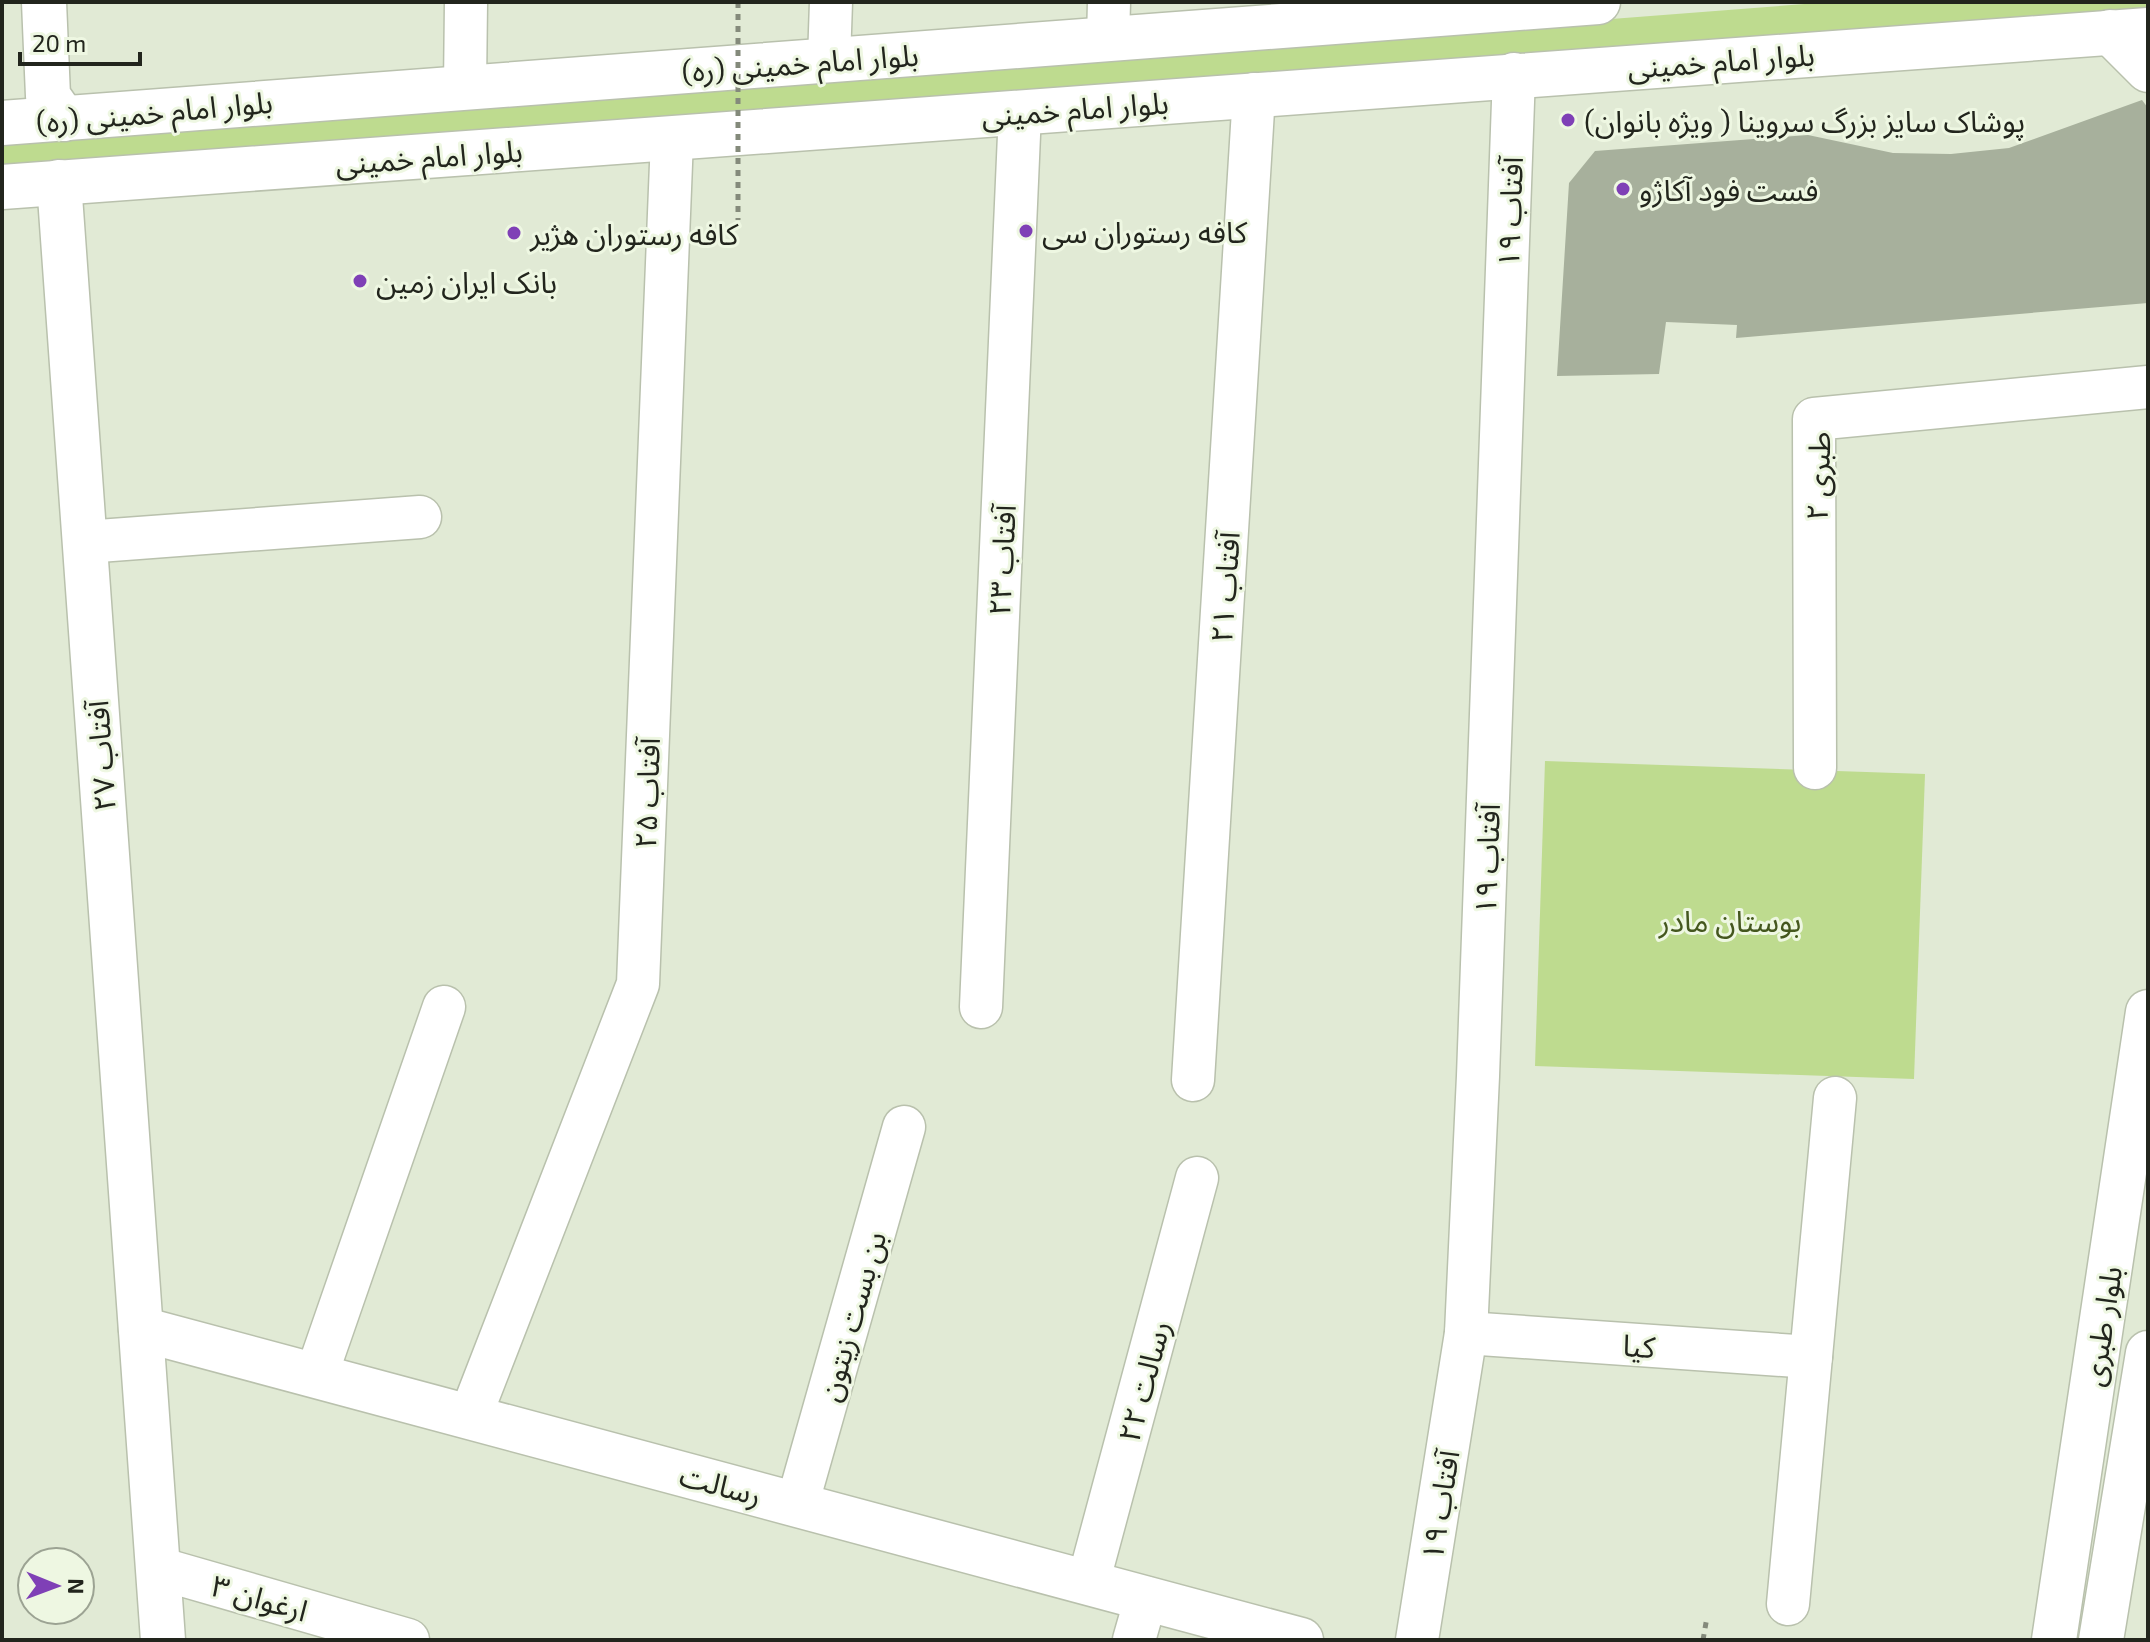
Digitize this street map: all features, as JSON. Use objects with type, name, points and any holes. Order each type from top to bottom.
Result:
[{"type":"main road","points":[[44,2],[48,96],[64,119]]},
{"type":"main road","name":"بلوار امام خمینی (ره)","points":[[2,123],[829,60],[1108,21],[1598,2]]},
{"type":"main road","points":[[2129,31],[2148,70]]},
{"type":"main road","name":"بلوار امام خمینی","points":[[2,187],[2129,31]]},
{"type":"main road","name":"آفتاب ۲۷","points":[[59,182],[163,1640]]},
{"type":"main road","name":"بلوار طبری","points":[[2054,1640],[2148,1012]]},
{"type":"main road","name":"رسالت","points":[[141,1329],[1297,1639]]},
{"type":"main road","name":"بلوار طبری","points":[[2101,1640],[2147,1360]]},
{"type":"street","points":[[465,87],[466,2]]},
{"type":"street","points":[[829,60],[831,2]]},
{"type":"street","name":"آفتاب ۱۹","points":[[1417,1640],[1466,1333],[1481,1013],[1514,74]]},
{"type":"street","name":"آفتاب ۲۱","points":[[1193,1080],[1254,94]]},
{"type":"street","name":"آفتاب ۲۳","points":[[981,1007],[1020,112]]},
{"type":"street","name":"آفتاب ۲۵","points":[[470,1417],[638,984],[672,139]]},
{"type":"street","name":"طبری ۲","points":[[1815,768],[1814,419],[2148,387]]},
{"type":"street","points":[[85,542],[420,517]]},
{"type":"street","points":[[316,1376],[444,1007]]},
{"type":"street","points":[[1788,1604],[1835,1098]]},
{"type":"street","name":"بن بست زیتون","points":[[797,1505],[904,1127]]},
{"type":"street","name":"رسالت ۲۲","points":[[1088,1583],[1197,1178]]},
{"type":"street","name":"کیا","points":[[1466,1333],[1811,1357]]},
{"type":"street","name":"ارغوان ۳","points":[[158,1568],[408,1640]]},
{"type":"street","points":[[1134,1640],[1146,1598]]},
{"type":"path","points":[[738,2],[738,220]]},
{"type":"path","points":[[1703,1640],[1707,1617]]},
{"type":"green space","points":[[1831,2],[2148,2],[2148,11],[2,171],[2,143]]},
{"type":"green space","name":"بوستان مادر","points":[[1545,761],[1925,774],[1914,1079],[1535,1066]]},
{"type":"building","points":[[2142,100],[2148,108],[2148,303],[1736,338],[1737,325],[1666,322],[1659,374],[1557,376],[1569,183],[1595,151],[1808,135],[1893,153],[1951,154],[2009,148]]},
{"type":"place","name":"پوشاک سایز بزرگ سروینا ( ویژه بانوان)","points":[[1568,120]]},
{"type":"place","name":"فست فود آکاژو","points":[[1623,189]]},
{"type":"place","name":"کافه رستوران سی","points":[[1026,231]]},
{"type":"place","name":"کافه رستوران هژیر","points":[[514,233]]},
{"type":"place","name":"بانک ایران زمین","points":[[360,281]]}]
